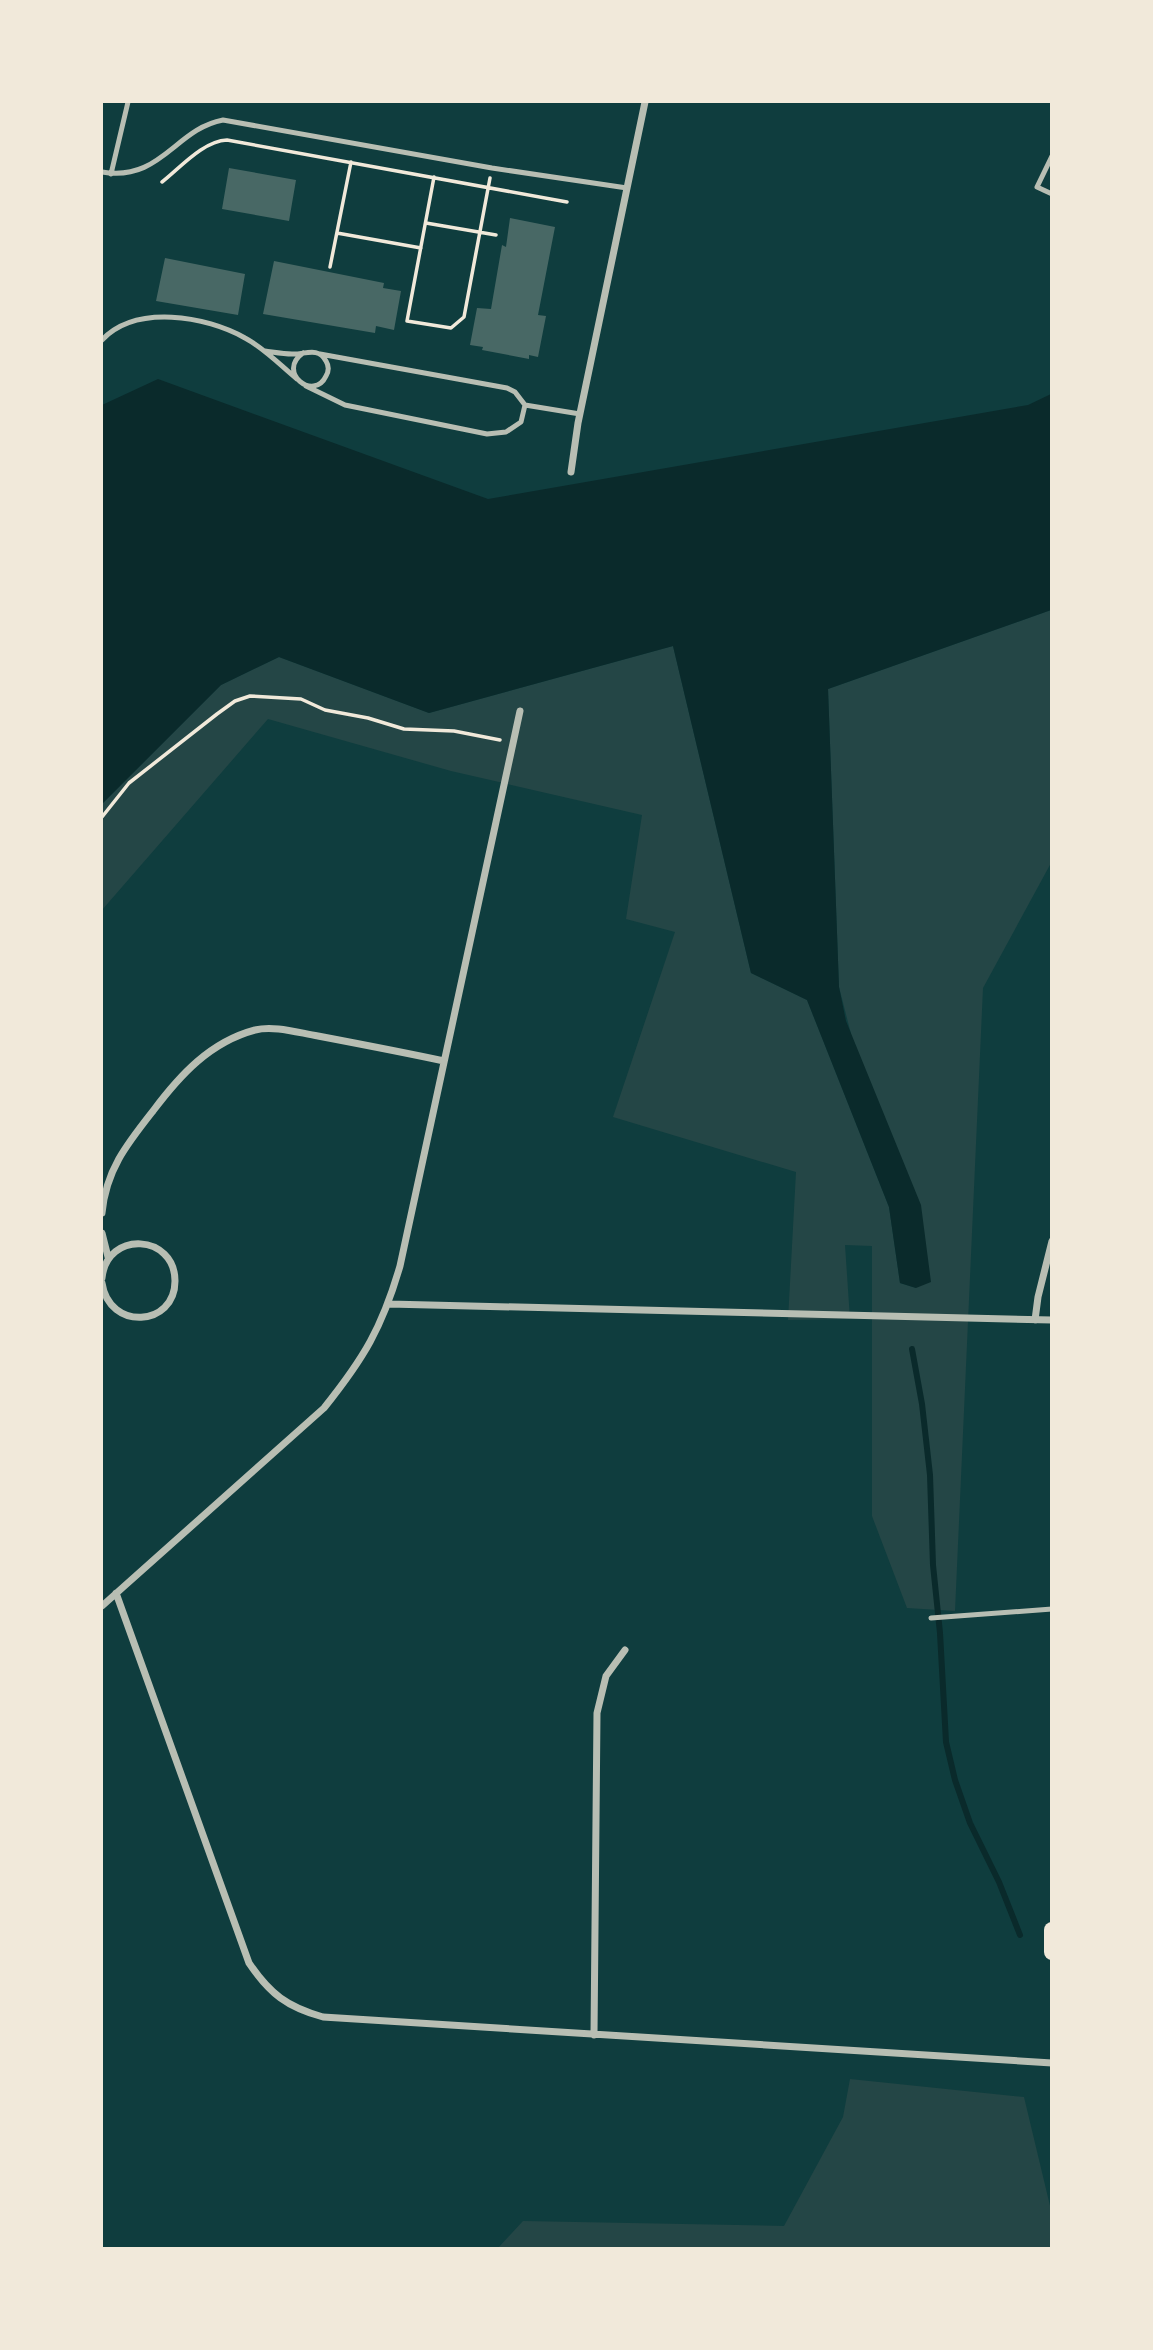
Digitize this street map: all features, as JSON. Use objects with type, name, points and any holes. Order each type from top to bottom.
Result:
[{"type":"main road","points":[[1052,1930],[1052,1952]]},
{"type":"street","points":[[571,472],[580,414],[645,102]]},
{"type":"street","points":[[102,1606],[324,1408],[354,1370],[374,1338],[389,1304],[400,1266],[520,711]]},
{"type":"street","points":[[102,1213],[111,1172],[123,1149],[169,1090],[206,1052],[228,1040],[258,1029],[286,1030],[444,1061]]},
{"type":"street","points":[[102,1233],[108,1257]]},
{"type":"street","points":[[1035,1320],[1052,1241]]},
{"type":"street","points":[[127,1245],[150,1245],[160,1250],[174,1269],[174,1292],[161,1311],[139,1318],[127,1316],[108,1303],[102,1280],[103,1267],[108,1257],[127,1245]]},
{"type":"street","points":[[389,1304],[1052,1320]]},
{"type":"street","points":[[116,1593],[249,1963],[262,1983],[280,1999],[300,2011],[323,2017],[1052,2063]]},
{"type":"street","points":[[594,2035],[597,1713],[606,1676],[625,1650]]},
{"type":"lane","points":[[111,174],[128,102]]},
{"type":"lane","points":[[102,172],[111,174],[135,171],[152,165],[208,123],[223,120],[492,168],[627,188]]},
{"type":"lane","points":[[1052,156],[1037,187],[1052,194]]},
{"type":"lane","points":[[102,340],[110,331],[132,321],[156,318],[179,319],[225,328],[264,351],[306,386],[345,405],[488,434],[506,432],[521,422],[525,405]]},
{"type":"lane","points":[[264,351],[294,355],[309,352],[507,388],[515,392],[525,405],[580,414]]},
{"type":"lane","points":[[297,379],[294,366],[303,353]]},
{"type":"lane","points":[[306,386],[322,382],[328,373],[327,362],[320,354]]},
{"type":"lane","points":[[931,1618],[1052,1609]]},
{"type":"path","points":[[162,182],[205,147],[219,140],[567,202]]},
{"type":"path","points":[[439,158],[407,321],[451,328],[464,317],[492,168]]},
{"type":"path","points":[[330,267],[351,162]]},
{"type":"path","points":[[426,222],[496,235]]},
{"type":"path","points":[[337,233],[421,248]]},
{"type":"path","points":[[102,817],[129,783],[235,701],[250,696],[301,699],[325,710],[368,718],[404,729],[454,731],[513,742]]},
{"type":"shaded area","points":[[158,379],[488,499],[1028,405],[1051,394],[1051,610],[828,689],[839,987],[846,1021],[921,1205],[931,1282],[916,1288],[900,1283],[889,1207],[807,1000],[751,973],[673,646],[429,713],[279,657],[221,685],[102,804],[102,405]]},
{"type":"shaded area","points":[[1051,610],[1051,863],[983,988],[955,1611],[907,1608],[872,1516],[872,1246],[845,1245],[850,1319],[788,1320],[796,1172],[613,1117],[675,932],[626,919],[642,815],[451,771],[268,719],[102,910],[102,804],[221,685],[279,657],[429,713],[673,646],[751,973],[807,1000],[889,1207],[900,1283],[916,1288],[839,987],[828,689]]},
{"type":"shaded area","points":[[850,2079],[1024,2097],[1051,2210],[1051,2248],[498,2248],[523,2221],[784,2226],[843,2117]]},
{"type":"building","points":[[229,168],[296,180],[289,221],[222,209]]},
{"type":"building","points":[[510,218],[555,227],[538,315],[546,316],[538,357],[529,355],[529,359],[470,345],[477,308],[491,309],[502,245],[506,247]]},
{"type":"building","points":[[165,258],[245,274],[238,315],[156,301]]},
{"type":"building","points":[[274,261],[384,283],[383,288],[401,291],[394,330],[376,326],[375,333],[263,314]]},
{"type":"waterway","points":[[912,1349],[922,1404],[930,1475],[933,1565],[946,1742],[955,1780],[970,1823],[999,1882],[1020,1935]]}]
